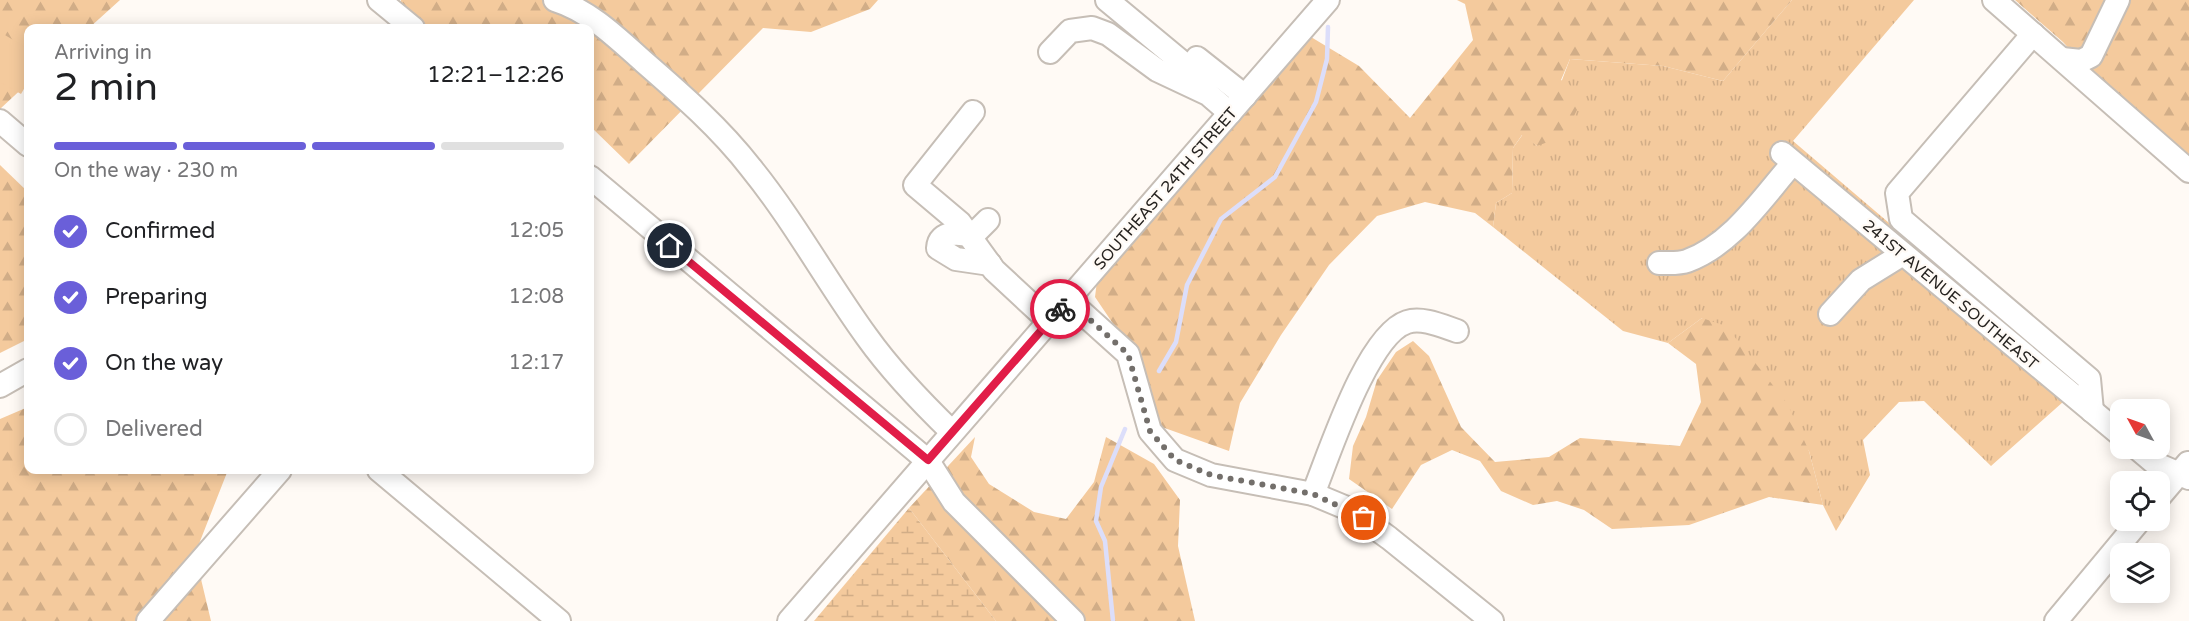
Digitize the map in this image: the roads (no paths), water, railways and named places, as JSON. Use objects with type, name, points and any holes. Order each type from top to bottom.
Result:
[{"type":"street","points":[[379,0],[408,24]]},
{"type":"street","points":[[555,0],[581,10],[610,32],[716,128],[781,207],[867,338],[925,406],[952,432]]},
{"type":"street","points":[[1107,0],[1237,106]]},
{"type":"street","points":[[1126,0],[1237,106]]},
{"type":"street","name":"SOUTHEAST 24TH STREET","points":[[789,621],[1328,0]]},
{"type":"street","points":[[1994,0],[2189,171]]},
{"type":"street","points":[[2062,59],[2081,61],[2091,56],[2118,0]]},
{"type":"street","points":[[1050,52],[1070,31],[1092,28],[1108,34],[1158,70],[1237,106]]},
{"type":"street","points":[[2033,34],[1898,193],[1901,219],[2089,379],[2092,411]]},
{"type":"street","points":[[973,112],[915,185],[980,228],[990,264],[1049,321]]},
{"type":"street","points":[[0,121],[24,142]]},
{"type":"street","name":"241ST AVENUE SOUTHEAST","points":[[1659,263],[1686,262],[1713,248],[1744,220],[1787,158],[2110,426]]},
{"type":"street","points":[[594,180],[928,460],[954,502],[1073,621]]},
{"type":"street","points":[[980,228],[949,234],[938,243],[938,248],[949,256],[990,264]]},
{"type":"street","points":[[1830,314],[1861,280],[1903,254]]},
{"type":"street","points":[[1068,300],[1128,354],[1150,431],[1175,460],[1211,475],[1313,494],[1364,518],[1492,621]]},
{"type":"street","points":[[1313,494],[1359,380],[1383,340],[1393,330],[1413,321],[1456,331]]},
{"type":"street","points":[[0,386],[24,372]]},
{"type":"street","points":[[2150,459],[2156,464],[2186,471]]},
{"type":"street","points":[[2170,486],[2186,471]]},
{"type":"street","points":[[148,621],[277,474]]},
{"type":"street","points":[[384,474],[559,621]]},
{"type":"street","points":[[2056,621],[2131,531]]},
{"type":"waterway","points":[[1159,371],[1176,342],[1187,285],[1221,219],[1275,177],[1316,102],[1327,59],[1328,27]]},
{"type":"waterway","points":[[1113,621],[1105,541],[1096,521],[1101,487],[1125,429]]}]
